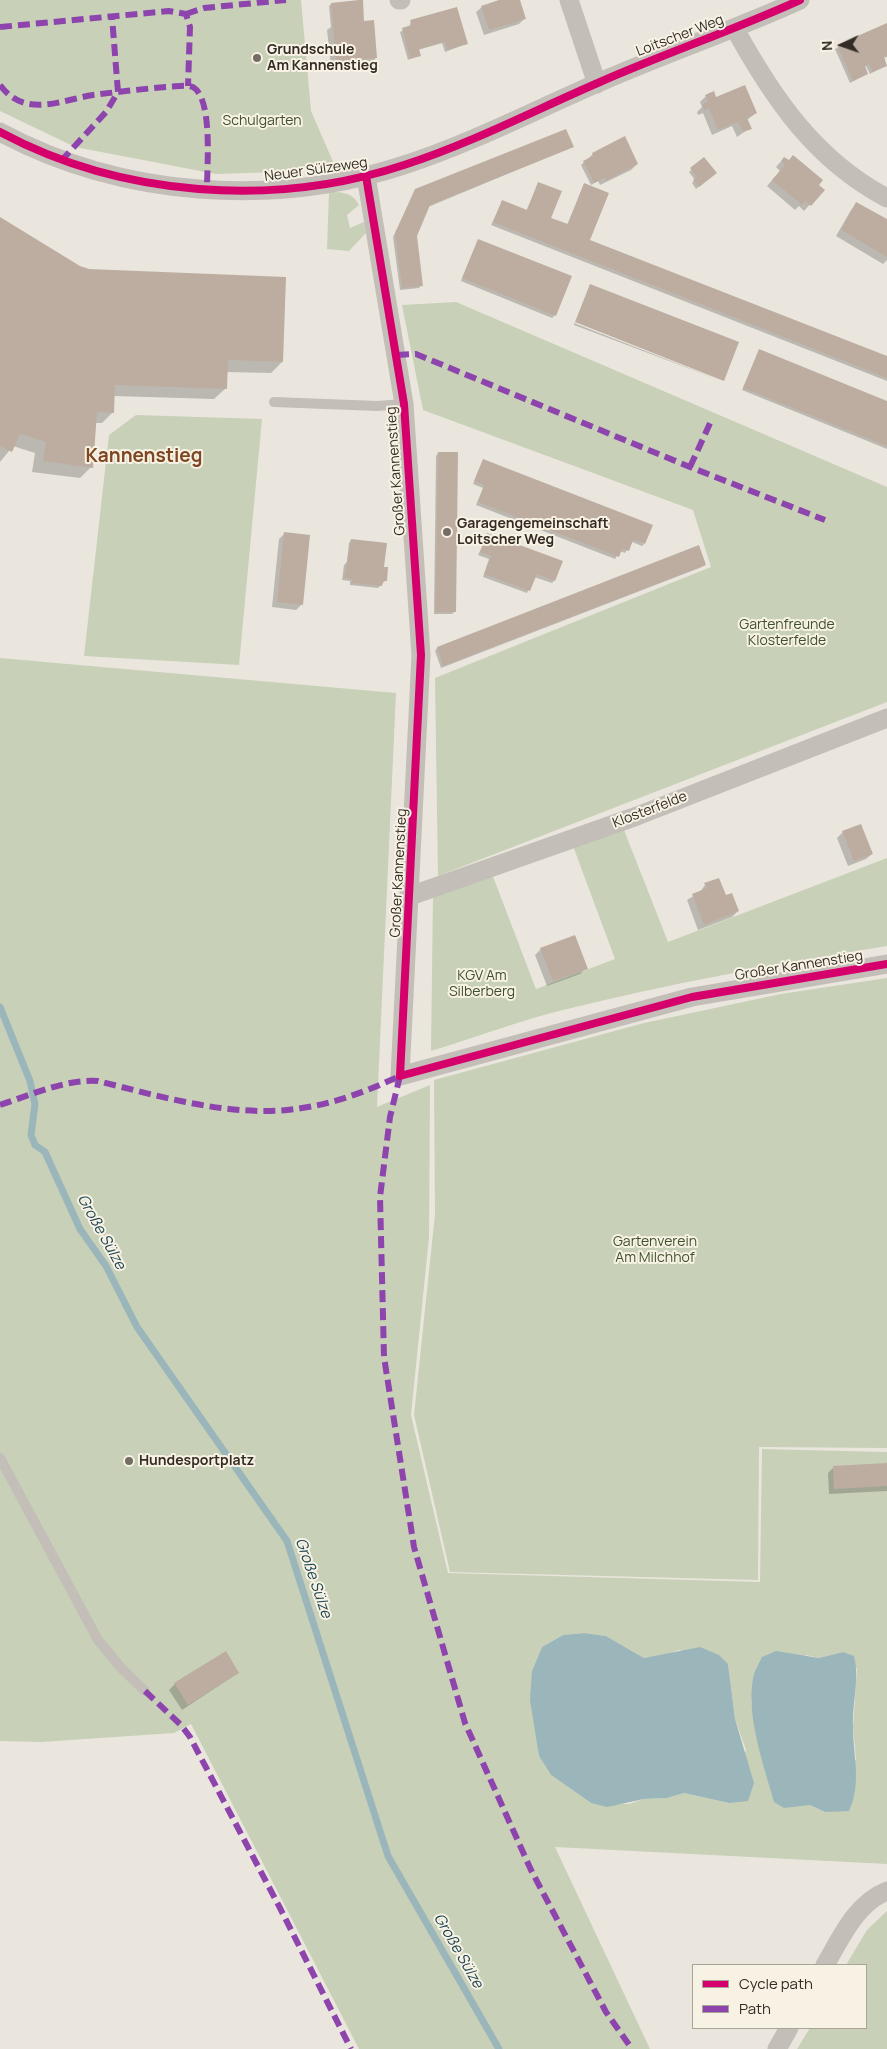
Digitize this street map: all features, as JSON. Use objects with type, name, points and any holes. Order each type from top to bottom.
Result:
[{"type":"street","points":[[569,0],[597,84]]},
{"type":"street","name":"Loitscher Weg","points":[[597,84],[682,47],[735,29],[800,0]]},
{"type":"street","points":[[735,29],[775,98],[803,134],[838,165],[887,198]]},
{"type":"street","name":"Neuer Sülzeweg","points":[[0,132],[39,152],[76,166],[110,174],[174,186],[229,190],[271,190],[366,176],[447,150],[597,84]]},
{"type":"street","name":"Großer Kannenstieg","points":[[366,176],[404,404],[421,655],[400,1076],[692,997],[887,964]]},
{"type":"street","name":"Klosterfelde","points":[[410,896],[636,816],[887,718]]},
{"type":"street","points":[[826,1964],[854,1918],[874,1897],[887,1891]]},
{"type":"street","points":[[777,2049],[788,2029]]},
{"type":"lane","points":[[274,402],[377,406],[404,404]]},
{"type":"lane","points":[[0,1458],[98,1640],[120,1668],[145,1692]]},
{"type":"green space","name":"Schulgarten","points":[[0,0],[301,0],[311,111],[334,164],[278,172],[216,174],[75,147],[0,111]]},
{"type":"green space","points":[[329,192],[347,194],[354,198],[359,205],[347,215],[350,228],[364,222],[366,233],[349,251],[327,249]]},
{"type":"green space","name":"Gartenfreunde Klosterfelde","points":[[456,302],[887,487],[887,702],[438,876],[435,678],[711,567],[693,510],[423,410],[402,305]]},
{"type":"green space","points":[[136,415],[262,419],[239,665],[84,656],[109,435]]},
{"type":"green space","points":[[0,658],[396,693],[377,1107],[430,1085],[429,1237],[411,1415],[448,1573],[760,1582],[762,1449],[887,1452],[887,1864],[555,1847],[650,2049],[359,2049],[191,1724],[174,1733],[41,1742],[0,1741]],"holes":[[[584,1633],[606,1636],[644,1658],[661,1656],[679,1650],[728,1664],[735,1719],[746,1750],[729,1803],[684,1793],[667,1798],[644,1799],[629,1804],[591,1803],[551,1775],[539,1756],[532,1671],[542,1647],[563,1635]],[[843,1652],[857,1669],[853,1727],[856,1759],[825,1812],[810,1805],[758,1743],[751,1700],[806,1655],[819,1658]]]},
{"type":"green space","name":"KGV Am Silberberg","points":[[622,825],[668,942],[887,858],[887,946],[722,975],[600,1001],[527,1020],[431,1051],[433,893],[492,874],[536,989],[615,959],[573,846]]},
{"type":"green space","name":"Gartenverein Am Milchhof","points":[[887,978],[887,1448],[759,1447],[758,1580],[450,1572],[414,1415],[435,1214],[434,1080],[644,1023],[781,994]]},
{"type":"green space","points":[[887,1911],[887,2049],[797,2049],[809,2029],[867,2029],[867,1964],[847,1964],[867,1930]]},
{"type":"water","points":[[584,1633],[606,1636],[644,1658],[700,1647],[719,1655],[728,1664],[735,1719],[754,1783],[748,1801],[729,1803],[684,1793],[667,1798],[644,1799],[607,1807],[591,1803],[551,1775],[539,1756],[530,1700],[532,1671],[542,1647],[563,1635]]},
{"type":"water","points":[[776,1651],[819,1658],[843,1652],[854,1656],[856,1682],[853,1727],[856,1780],[853,1801],[849,1811],[825,1812],[810,1805],[784,1808],[774,1802],[757,1741],[751,1693],[755,1670],[762,1657]]},
{"type":"building","points":[[363,0],[364,21],[374,20],[377,58],[336,62],[331,3]]},
{"type":"building","points":[[499,0],[520,0],[526,19],[489,30],[481,6]]},
{"type":"building","points":[[457,7],[468,44],[447,50],[445,42],[419,49],[421,56],[410,59],[402,28],[412,25],[410,20]]},
{"type":"building","points":[[887,23],[887,56],[884,57],[887,66],[873,72],[869,64],[865,66],[868,74],[853,81],[837,45]]},
{"type":"building","points":[[745,85],[757,113],[747,118],[752,129],[743,132],[738,122],[718,130],[709,108],[704,110],[702,105],[708,101],[705,95],[714,91],[716,97]]},
{"type":"building","points":[[566,129],[574,147],[430,205],[417,236],[423,286],[402,288],[395,233],[415,189]]},
{"type":"building","points":[[625,136],[638,164],[606,181],[605,178],[594,183],[583,161],[593,156],[592,153]]},
{"type":"building","points":[[793,155],[823,180],[819,185],[825,190],[811,206],[805,201],[802,205],[772,180],[785,165],[781,161],[784,157],[789,160]]},
{"type":"building","points":[[704,157],[717,173],[699,187],[693,180],[697,177],[690,168]]},
{"type":"building","points":[[538,182],[562,191],[551,218],[568,224],[584,183],[609,193],[590,240],[887,356],[887,378],[493,222],[502,200],[527,210]]},
{"type":"building","points":[[856,202],[887,219],[887,257],[841,230]]},
{"type":"building","points":[[0,217],[80,266],[89,269],[286,277],[283,362],[228,360],[227,389],[115,385],[114,413],[97,412],[93,468],[43,461],[46,442],[20,434],[12,452],[0,446]]},
{"type":"building","points":[[478,239],[572,276],[556,316],[462,278]]},
{"type":"building","points":[[590,284],[739,342],[724,381],[575,322]]},
{"type":"building","points":[[759,349],[887,401],[887,446],[743,388]]},
{"type":"building","name":"Garagengemeinschaft Loitscher Weg","points":[[438,452],[458,452],[456,612],[435,612]]},
{"type":"building","points":[[483,459],[653,525],[645,544],[633,540],[629,551],[622,549],[619,557],[478,502],[484,485],[474,481]]},
{"type":"building","points":[[284,532],[310,535],[303,605],[277,602]]},
{"type":"building","points":[[487,533],[563,561],[555,581],[537,574],[530,591],[484,574],[491,556],[480,552]]},
{"type":"building","points":[[351,539],[387,543],[384,567],[388,567],[387,581],[383,581],[382,586],[352,583],[352,579],[344,578]]},
{"type":"building","points":[[699,545],[706,565],[443,666],[437,647]]},
{"type":"building","points":[[861,824],[873,854],[854,861],[842,831]]},
{"type":"building","points":[[719,878],[726,895],[732,893],[739,911],[704,925],[692,894],[707,888],[704,883]]},
{"type":"building","points":[[575,935],[588,969],[553,981],[540,948]]},
{"type":"building","points":[[887,1463],[887,1486],[834,1489],[833,1466]]},
{"type":"building","points":[[226,1651],[239,1673],[188,1705],[174,1683]]},
{"type":"waterway","name":"Große Sülze","points":[[0,1007],[30,1081],[35,1104],[31,1135],[35,1145],[45,1152],[80,1229],[106,1266],[137,1327],[287,1541],[388,1856],[499,2049]]},
{"type":"marked path","points":[[186,14],[204,8],[286,0]]},
{"type":"marked path","points":[[0,27],[169,11],[186,14],[190,27],[188,86]]},
{"type":"marked path","points":[[61,161],[106,112],[118,92],[112,17]]},
{"type":"marked path","points":[[0,85],[21,102],[44,105],[93,95],[180,86],[193,87],[204,105],[206,118],[208,134],[207,189]]},
{"type":"marked path","points":[[397,355],[416,354],[690,467],[825,520]]},
{"type":"marked path","points":[[690,467],[712,419]]},
{"type":"marked path","points":[[400,1076],[390,1117],[380,1197],[384,1357],[414,1547],[465,1723],[531,1870],[606,2012],[632,2049]]},
{"type":"marked path","points":[[0,1105],[36,1092],[73,1082],[98,1081],[199,1105],[225,1109],[277,1111],[315,1106],[340,1099],[400,1076]]},
{"type":"marked path","points":[[145,1691],[181,1725],[190,1737],[280,1908],[351,2049]]},
{"type":"cycle path","points":[[0,132],[47,154],[96,171],[147,182],[199,189],[251,191],[303,187],[354,179],[404,165],[479,136],[625,71],[800,0]]},
{"type":"cycle path","points":[[366,176],[404,404],[421,655],[400,1076],[692,997],[887,964]]},
{"type":"place","name":"Grundschule Am Kannenstieg","points":[[257,58]]},
{"type":"place","name":"Garagengemeinschaft Loitscher Weg","points":[[447,532]]},
{"type":"place","name":"Hundesportplatz","points":[[129,1461]]},
{"type":"district","name":"Kannenstieg","points":[[144,457]]}]
